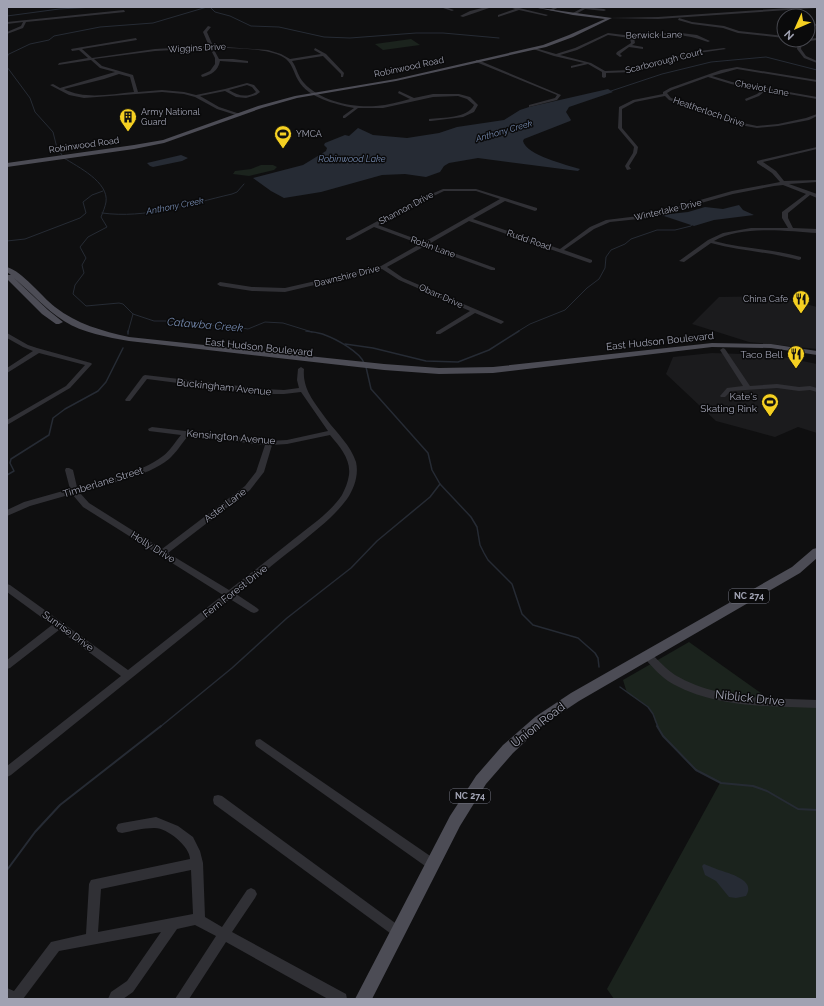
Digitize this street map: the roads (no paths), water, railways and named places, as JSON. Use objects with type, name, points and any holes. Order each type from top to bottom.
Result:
[{"type":"main road","points":[[535,7],[572,14],[610,18]]},
{"type":"main road","name":"Robinwood Road","points":[[7,165],[76,156],[164,141],[271,104],[316,93],[396,80],[535,49],[567,38],[610,18]]},
{"type":"main road","name":"East Hudson Boulevard","points":[[7,269],[25,282],[59,314],[92,330],[130,339],[420,375],[460,375],[712,345],[771,346],[817,353]]},
{"type":"main road","name":"East Hudson Boulevard","points":[[7,276],[52,318],[97,337],[141,346],[336,364]]},
{"type":"main road","name":"East Hudson Boulevard","points":[[530,367],[723,350],[771,352],[817,359]]},
{"type":"main road","name":"Union Road","points":[[363,999],[432,864],[470,796],[490,769],[508,749],[528,730],[554,710],[796,570],[817,552]]},
{"type":"street","points":[[442,7],[452,10]]},
{"type":"street","points":[[462,16],[490,7]]},
{"type":"street","points":[[511,7],[546,15]]},
{"type":"street","points":[[551,10],[557,7]]},
{"type":"street","points":[[572,14],[586,7],[604,10]]},
{"type":"street","name":"Robinwood Road","points":[[811,7],[817,7]]},
{"type":"street","points":[[499,16],[519,9]]},
{"type":"street","points":[[7,23],[124,10]]},
{"type":"street","name":"Robinwood Road","points":[[610,18],[640,19],[776,10]]},
{"type":"street","points":[[676,17],[692,23],[713,25],[743,33],[776,36]]},
{"type":"street","points":[[7,33],[22,27],[25,21]]},
{"type":"street","points":[[202,76],[209,74],[216,67],[218,60],[205,32],[209,27]]},
{"type":"street","points":[[670,30],[673,34]]},
{"type":"street","name":"Berwick Lane","points":[[555,55],[576,49],[608,34],[632,37],[673,34],[693,36],[708,41]]},
{"type":"street","points":[[620,56],[618,54],[619,52],[633,43],[632,37]]},
{"type":"street","points":[[72,50],[136,39]]},
{"type":"street","name":"Wiggins Drive","points":[[60,64],[141,52],[212,46],[230,46],[265,50],[278,53],[290,60]]},
{"type":"street","points":[[629,46],[642,48]]},
{"type":"street","points":[[799,48],[800,52],[809,59],[817,62]]},
{"type":"street","points":[[80,49],[101,67],[132,76],[136,93]]},
{"type":"street","points":[[315,49],[325,55],[343,74],[342,76]]},
{"type":"street","points":[[535,49],[586,64]]},
{"type":"street","name":"Scarborough Court","points":[[586,64],[600,69],[604,75],[632,71],[692,53],[724,49]]},
{"type":"street","points":[[325,55],[290,60],[301,83],[316,93],[336,103],[357,107],[384,107],[430,95],[452,95],[467,98],[476,105],[474,111],[465,115],[430,120]]},
{"type":"street","points":[[218,60],[247,62]]},
{"type":"street","points":[[477,61],[559,95],[559,98],[530,106]]},
{"type":"street","points":[[572,67],[586,64]]},
{"type":"street","name":"Heatherloch Drive","points":[[817,80],[737,68],[728,69],[667,90],[664,95],[674,101],[752,126],[771,127],[807,119],[817,115]]},
{"type":"street","points":[[60,89],[120,72]]},
{"type":"street","name":"Cheviot Lane","points":[[708,76],[727,82],[817,98]]},
{"type":"street","points":[[196,96],[248,84],[252,79]]},
{"type":"street","points":[[226,90],[231,94],[243,97],[255,95],[258,92],[253,86],[248,84]]},
{"type":"street","points":[[52,85],[74,95],[84,96],[170,91],[196,96],[218,108],[239,114]]},
{"type":"street","points":[[746,100],[758,95],[765,89]]},
{"type":"street","points":[[399,92],[413,99]]},
{"type":"street","points":[[629,169],[627,166],[636,149],[634,144],[620,128],[620,108],[634,101],[664,95]]},
{"type":"street","points":[[345,117],[357,107]]},
{"type":"street","points":[[817,148],[759,162],[774,172],[783,183],[817,196]]},
{"type":"street","name":"Winterlake Drive","points":[[560,251],[598,224],[608,221],[646,217],[756,187],[783,183],[817,181]]},
{"type":"street","name":"Shannon Drive","points":[[348,239],[443,190],[470,189],[535,209]]},
{"type":"street","points":[[791,229],[785,218],[785,212],[810,193]]},
{"type":"street","name":"Dawnshire Drive","points":[[220,284],[252,290],[284,290],[383,267],[505,199]]},
{"type":"street","name":"Rudd Road","points":[[468,219],[590,261]]},
{"type":"street","name":"Robin Lane","points":[[374,225],[493,269]]},
{"type":"street","points":[[682,261],[710,241],[720,236],[735,233],[791,229],[817,231]]},
{"type":"street","points":[[710,241],[730,247],[784,254],[799,258]]},
{"type":"street","name":"Obarr Drive","points":[[383,267],[401,279],[501,322]]},
{"type":"street","points":[[438,333],[474,311]]},
{"type":"street","points":[[7,335],[22,345],[88,364],[68,387],[7,422]]},
{"type":"street","points":[[7,371],[39,350]]},
{"type":"street","points":[[723,350],[748,388]]},
{"type":"street","points":[[301,369],[300,378],[302,390]]},
{"type":"street","name":"Buckingham Avenue","points":[[128,400],[145,377],[164,381],[268,392],[302,390]]},
{"type":"street","points":[[723,396],[729,389],[777,386],[799,389],[810,388],[817,390]]},
{"type":"street","name":"Fern Forest Drive","points":[[7,772],[337,507],[345,496],[352,479],[353,468],[348,452],[302,390]]},
{"type":"street","name":"Kensington Avenue","points":[[152,429],[269,443],[295,440],[333,432]]},
{"type":"street","name":"Timberlane Street","points":[[7,513],[27,504],[75,492],[138,473],[154,466],[167,457],[186,433]]},
{"type":"street","name":"Aster Lane","points":[[162,553],[252,484],[260,473],[265,462],[269,443]]},
{"type":"street","name":"Holly Drive","points":[[69,470],[75,492],[80,500],[86,505],[254,610]]},
{"type":"street","name":"Sunrise Drive","points":[[7,587],[128,676]]},
{"type":"street","points":[[7,665],[59,625]]},
{"type":"street","name":"Niblick Drive","points":[[647,655],[672,678],[701,692],[732,698],[817,704]]},
{"type":"street","points":[[260,743],[432,864]]},
{"type":"street","points":[[218,800],[398,932]]},
{"type":"street","points":[[122,828],[156,822],[174,830],[189,841],[196,855],[199,920]]},
{"type":"street","points":[[92,939],[95,884],[197,863]]},
{"type":"street","points":[[181,999],[251,894]]},
{"type":"street","points":[[7,994],[16,999],[55,946],[196,919],[341,999]]},
{"type":"street","points":[[114,999],[117,994],[129,987],[174,923]]},
{"type":"water","name":"Robinwood Lake","points":[[608,89],[613,92],[569,107],[566,112],[571,120],[570,121],[524,139],[523,141],[531,151],[548,159],[580,169],[578,171],[478,158],[449,163],[444,166],[440,172],[426,177],[405,174],[382,175],[321,192],[284,198],[253,178],[303,165],[326,151],[327,148],[324,145],[325,143],[345,135],[349,136],[358,128],[373,135],[407,138],[439,133],[457,127],[504,120],[520,110],[529,107]]},
{"type":"water","points":[[181,155],[188,158],[182,161],[153,167],[147,163]]},
{"type":"water","points":[[739,205],[743,210],[754,215],[714,220],[694,226],[661,215],[688,212],[705,207],[723,209]]},
{"type":"water","points":[[704,864],[740,878],[748,886],[746,896],[736,898],[729,897],[716,881],[705,875],[702,866]]},
{"type":"waterway","points":[[7,16],[59,9],[95,7]]},
{"type":"waterway","name":"Catawba Creek","points":[[7,55],[30,44],[49,40],[54,36],[100,27],[153,23],[207,7]]},
{"type":"waterway","points":[[210,7],[215,12],[230,16],[251,26],[279,27],[324,37],[350,38],[416,33],[443,33],[499,38]]},
{"type":"waterway","name":"Catawba Creek","points":[[7,59],[8,55]]},
{"type":"waterway","name":"Anthony Creek","points":[[611,91],[662,74],[711,62],[766,57],[817,70]]},
{"type":"waterway","name":"Catawba Creek","points":[[7,67],[30,98],[35,112],[53,132],[57,148],[62,155]]},
{"type":"waterway","name":"Catawba Creek","points":[[64,158],[91,176],[103,188],[106,195],[106,202],[103,213]]},
{"type":"waterway","name":"Anthony Creek","points":[[103,213],[135,214],[167,210],[232,194],[237,192],[244,184]]},
{"type":"waterway","points":[[7,241],[25,239],[80,218],[86,213],[83,202],[92,195],[103,191]]},
{"type":"waterway","name":"Catawba Creek","points":[[103,213],[101,217],[107,227],[88,237],[80,247],[86,258],[82,265],[84,273],[75,285],[73,294],[86,306],[119,303],[123,304],[133,314]]},
{"type":"waterway","points":[[517,332],[530,324],[565,310],[587,288],[599,279],[605,268],[606,257],[611,250],[625,244],[631,239],[657,230],[675,230],[691,226],[692,224]]},
{"type":"waterway","points":[[128,332],[133,314]]},
{"type":"waterway","name":"Catawba Creek","points":[[133,314],[154,321],[170,321],[189,325],[231,326],[248,329],[265,322],[283,323],[312,332]]},
{"type":"waterway","name":"Catawba Creek","points":[[306,331],[312,332]]},
{"type":"waterway","points":[[345,344],[373,348],[426,361],[458,362],[489,350],[519,331]]},
{"type":"waterway","name":"Catawba Creek","points":[[312,332],[330,337],[353,350],[364,363]]},
{"type":"waterway","points":[[7,475],[14,471],[10,463],[11,459],[49,435],[53,418],[65,409],[98,391],[106,382],[123,348]]},
{"type":"waterway","name":"Catawba Creek","points":[[366,367],[371,389],[428,453],[432,470],[440,484]]},
{"type":"waterway","points":[[160,727],[232,668],[287,618],[351,568],[377,541],[430,497],[440,484]]},
{"type":"waterway","name":"Catawba Creek","points":[[440,484],[471,517],[477,527],[480,545],[484,553],[488,560],[512,584],[522,614],[533,625],[578,638],[595,653],[598,658],[599,667]]},
{"type":"waterway","name":"Catawba Creek","points":[[620,687],[648,707],[653,714],[658,727]]},
{"type":"waterway","points":[[7,870],[35,832],[60,805],[161,726]]},
{"type":"waterway","name":"Catawba Creek","points":[[657,726],[663,736],[696,770],[721,783],[753,786],[767,791],[798,809],[817,810]]},
{"type":"place","name":"Army National Guard","points":[[128,132]]},
{"type":"place","name":"YMCA","points":[[283,149]]},
{"type":"place","name":"China Cafe","points":[[801,314]]},
{"type":"place","name":"Taco Bell","points":[[796,369]]},
{"type":"place","name":"Kate's Skating Rink","points":[[770,417]]}]
